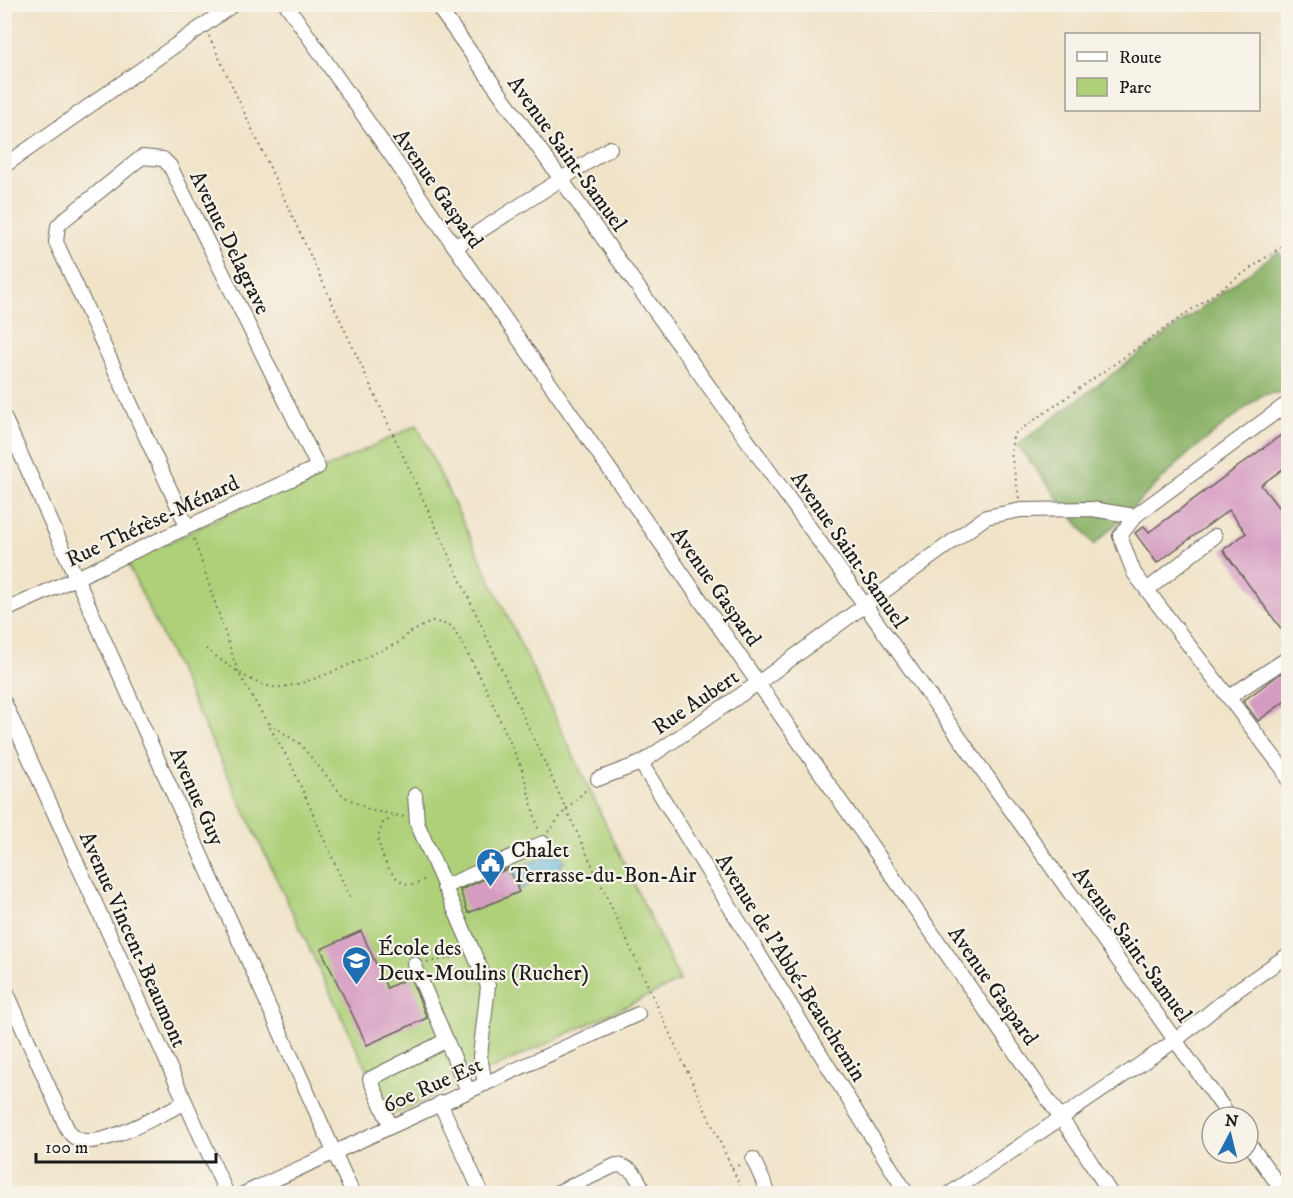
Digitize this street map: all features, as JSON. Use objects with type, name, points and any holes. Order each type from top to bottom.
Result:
[{"type":"street","points":[[4,166],[234,4]]},
{"type":"street","name":"Avenue Gaspard","points":[[286,4],[1061,1118],[1110,1194]]},
{"type":"street","name":"Avenue Saint-Samuel","points":[[436,4],[1222,1105]]},
{"type":"street","points":[[455,247],[610,148]]},
{"type":"street","name":"Avenue Delagrave","points":[[187,526],[56,242],[58,226],[65,219],[142,157],[163,159],[170,166],[318,467]]},
{"type":"street","points":[[1287,770],[1228,697],[1134,573],[1120,536],[1135,516],[1288,403]]},
{"type":"street","name":"Avenue Guy","points":[[4,417],[353,1194]]},
{"type":"street","name":"Rue Thérèse-Ménard","points":[[4,611],[318,467]]},
{"type":"street","name":"Rue Aubert","points":[[598,779],[641,763],[758,683],[986,517],[1021,510],[1092,509],[1135,516]]},
{"type":"street","points":[[1148,590],[1215,536]]},
{"type":"street","points":[[1228,697],[1288,658]]},
{"type":"street","name":"Avenue Vincent-Beaumont","points":[[4,702],[8,721],[227,1194]]},
{"type":"street","name":"Avenue de l'Abbé-Beauchemin","points":[[641,763],[907,1194]]},
{"type":"street","points":[[415,795],[415,816],[488,986],[480,1056],[485,1084]]},
{"type":"street","points":[[444,887],[543,843]]},
{"type":"street","points":[[949,1194],[1176,1040],[1236,991],[1288,955]]},
{"type":"street","points":[[414,964],[468,1090]]},
{"type":"street","points":[[4,986],[65,1124],[70,1134],[79,1140],[103,1140],[184,1103]]},
{"type":"street","name":"60e Rue Est","points":[[243,1194],[390,1125],[638,1014]]},
{"type":"street","points":[[390,1125],[370,1079],[446,1041]]},
{"type":"street","points":[[440,1103],[482,1194]]},
{"type":"street","points":[[753,1159],[769,1194]]},
{"type":"street","points":[[1260,1159],[1285,1194]]},
{"type":"street","points":[[554,1194],[616,1165],[626,1166],[634,1172],[645,1194]]},
{"type":"path","points":[[194,4],[744,1194]]},
{"type":"path","points":[[1021,510],[1011,453],[1013,435],[1288,242]]},
{"type":"path","points":[[187,526],[196,544],[238,672],[291,764],[350,898]]},
{"type":"path","points":[[206,649],[226,666],[273,688],[298,684],[400,642],[407,634],[433,621],[452,626],[483,682],[522,769],[532,815],[543,843]]},
{"type":"path","points":[[266,722],[300,744],[343,796],[370,810],[396,816],[383,824],[378,837],[393,877],[399,882],[414,885],[421,882],[430,873],[432,860]]},
{"type":"path","points":[[543,843],[551,826],[598,779]]},
{"type":"path","points":[[414,964],[460,958],[471,948]]},
{"type":"green space","points":[[1278,251],[1288,265],[1288,391],[1262,395],[1188,454],[1094,545],[1017,445]]},
{"type":"green space","points":[[417,425],[680,981],[389,1117],[127,562]]},
{"type":"water","points":[[554,853],[556,856],[560,854],[565,862],[560,864],[562,870],[520,889],[511,870]]},
{"type":"building","points":[[1288,430],[1288,465],[1261,485],[1278,507],[1283,503],[1288,511],[1288,638],[1223,550],[1246,533],[1229,510],[1157,563],[1135,533],[1144,526],[1149,532]]},
{"type":"building","points":[[1288,668],[1288,699],[1258,721],[1243,701]]},
{"type":"building","points":[[509,868],[519,892],[468,913],[460,890]]},
{"type":"building","name":"École des Deux-Moulins (Rucher)","points":[[361,931],[387,988],[410,977],[427,1018],[367,1045],[321,949]]},
{"type":"place","name":"Chalet Terrasse-du-Bon-Air","points":[[490,888]]},
{"type":"place","name":"École des Deux-Moulins (Rucher)","points":[[357,986]]}]
